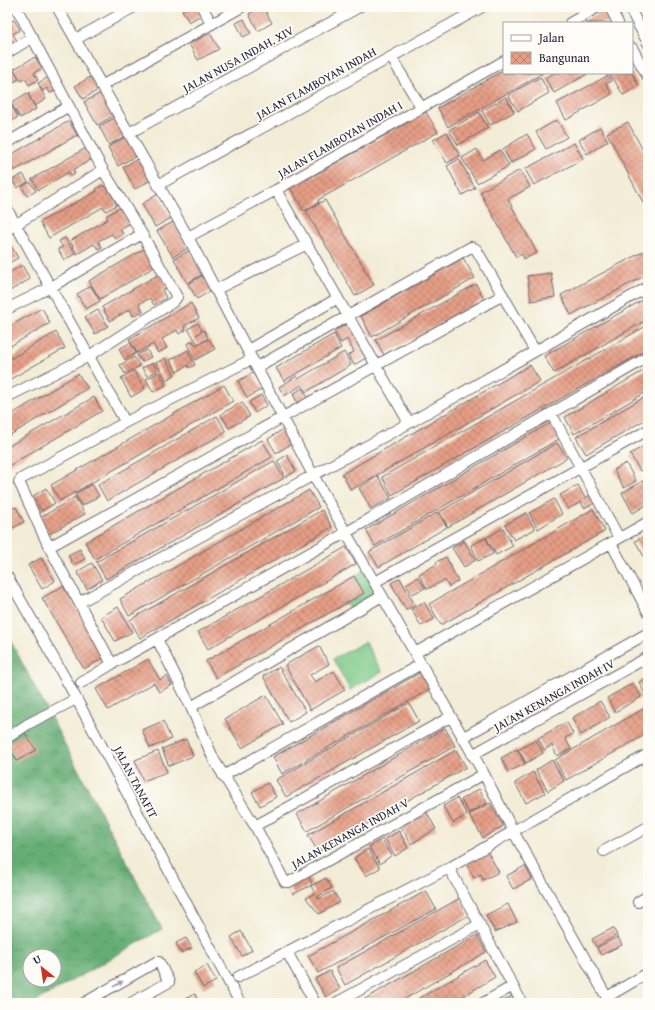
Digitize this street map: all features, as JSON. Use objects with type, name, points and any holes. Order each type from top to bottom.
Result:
[{"type":"street","points":[[7,397],[89,356],[177,298],[142,234],[103,170],[16,7]]},
{"type":"street","points":[[58,7],[101,86],[161,184],[215,290],[313,475],[347,532],[450,718],[484,774],[513,831],[609,1000],[648,974]]},
{"type":"street","points":[[76,39],[134,7]]},
{"type":"street","points":[[202,7],[212,24]]},
{"type":"street","points":[[101,86],[242,7]]},
{"type":"street","name":"JALAN NUSA INDAH. XIV","points":[[129,133],[359,7]]},
{"type":"street","name":"JALAN FLAMBOYAN INDAH","points":[[161,184],[482,7]]},
{"type":"street","points":[[572,22],[598,7]]},
{"type":"street","points":[[610,7],[618,22]]},
{"type":"street","points":[[629,7],[648,43]]},
{"type":"street","points":[[7,53],[33,37]]},
{"type":"street","points":[[633,50],[648,77]]},
{"type":"street","points":[[391,57],[422,107]]},
{"type":"street","name":"JALAN FLAMBOYAN INDAH I","points":[[188,237],[276,190],[503,61]]},
{"type":"street","points":[[7,142],[69,106]]},
{"type":"street","points":[[11,228],[103,170]]},
{"type":"street","points":[[276,190],[349,315],[409,423]]},
{"type":"street","points":[[7,209],[11,228],[51,287],[122,416]]},
{"type":"street","points":[[7,309],[51,287],[142,234]]},
{"type":"street","points":[[215,290],[307,244]]},
{"type":"street","points":[[112,664],[80,602],[49,547],[20,485],[21,479],[126,422],[252,359],[349,315],[471,247],[476,249],[535,351]]},
{"type":"street","points":[[80,602],[409,423],[648,287]]},
{"type":"street","points":[[49,547],[376,364],[503,295]]},
{"type":"street","points":[[252,359],[338,298]]},
{"type":"street","points":[[81,683],[112,664],[347,532],[648,357]]},
{"type":"street","points":[[552,414],[615,540],[648,612]]},
{"type":"street","points":[[375,582],[648,430]]},
{"type":"street","points":[[415,653],[648,522]]},
{"type":"street","name":"JALAN TANAFIT","points":[[7,576],[76,699],[240,1003]]},
{"type":"street","points":[[191,707],[382,596]]},
{"type":"street","points":[[462,738],[648,633]]},
{"type":"street","points":[[157,640],[191,707],[214,760],[256,826],[450,718]]},
{"type":"street","name":"JALAN KENANGA INDAH IV","points":[[472,755],[648,657]]},
{"type":"street","points":[[223,776],[420,664]]},
{"type":"street","points":[[7,738],[28,724],[76,699]]},
{"type":"street","points":[[238,977],[449,868],[648,754]]},
{"type":"street","name":"JALAN KENANGA INDAH V","points":[[256,826],[282,879],[288,882],[484,774]]},
{"type":"street","points":[[604,851],[648,827]]},
{"type":"street","points":[[449,868],[522,1003]]},
{"type":"street","points":[[638,902],[648,896]]},
{"type":"street","points":[[336,1003],[480,924]]},
{"type":"street","points":[[287,952],[315,1003]]},
{"type":"street","points":[[84,1003],[156,962],[159,962],[170,982],[131,1003]]},
{"type":"street","points":[[483,1003],[513,986]]},
{"type":"green space","points":[[365,570],[380,595],[351,612],[346,604],[360,596],[350,579]]},
{"type":"green space","points":[[7,634],[162,929],[62,986],[62,948],[22,948],[22,988],[59,988],[33,1003],[7,1003]]},
{"type":"green space","points":[[365,642],[382,672],[350,690],[333,659]]},
{"type":"building","points":[[187,7],[199,7],[203,14],[189,22],[182,10]]},
{"type":"building","points":[[263,7],[272,23],[258,31],[249,14]]},
{"type":"building","points":[[333,7],[346,7],[336,13]]},
{"type":"building","points":[[607,8],[614,22],[584,22]]},
{"type":"building","points":[[244,19],[251,33],[243,37],[236,23]]},
{"type":"building","points":[[14,20],[20,30],[13,34],[17,41],[7,46],[7,23]]},
{"type":"building","points":[[210,33],[219,49],[198,60],[189,44]]},
{"type":"building","points":[[35,57],[42,68],[34,73],[38,80],[29,85],[25,78],[21,81],[14,69]]},
{"type":"building","points":[[14,71],[19,79],[7,86],[7,75]]},
{"type":"building","points":[[503,71],[503,74],[541,74],[448,127],[438,108]]},
{"type":"building","points":[[552,74],[587,74],[554,93],[545,78]]},
{"type":"building","points":[[611,74],[633,74],[639,86],[623,95]]},
{"type":"building","points":[[609,75],[612,81],[606,84],[612,94],[566,120],[557,103]]},
{"type":"building","points":[[92,76],[100,89],[83,99],[75,86]]},
{"type":"building","points":[[49,77],[55,91],[50,93],[47,88],[43,91],[38,83]]},
{"type":"building","points":[[540,77],[549,93],[518,111],[508,95]]},
{"type":"building","points":[[40,88],[46,99],[35,106],[28,94]]},
{"type":"building","points":[[103,92],[116,114],[97,125],[84,102]]},
{"type":"building","points":[[27,93],[36,109],[20,118],[11,103]]},
{"type":"building","points":[[506,97],[514,112],[490,125],[482,111]]},
{"type":"building","points":[[11,105],[18,117],[7,124],[7,107]]},
{"type":"building","points":[[426,112],[438,132],[318,200],[319,202],[304,211],[289,186],[304,177],[306,180]]},
{"type":"building","points":[[479,112],[488,128],[458,145],[449,130]]},
{"type":"building","points":[[116,117],[127,135],[109,145],[99,126]]},
{"type":"building","points":[[557,120],[567,137],[546,149],[536,132]]},
{"type":"building","points":[[69,121],[77,135],[14,171],[7,157]]},
{"type":"building","points":[[628,122],[648,160],[648,212],[607,133]]},
{"type":"building","points":[[600,127],[608,141],[587,154],[579,140]]},
{"type":"building","points":[[447,132],[460,156],[447,163],[433,140]]},
{"type":"building","points":[[527,134],[536,149],[511,163],[503,149]]},
{"type":"building","points":[[129,135],[140,154],[118,166],[108,147]]},
{"type":"building","points":[[574,143],[583,159],[534,185],[525,169]]},
{"type":"building","points":[[86,148],[92,159],[73,170],[75,174],[71,176],[69,172],[38,190],[32,179]]},
{"type":"building","points":[[477,149],[483,160],[500,150],[509,166],[477,183],[462,158]]},
{"type":"building","points":[[139,158],[151,180],[135,189],[123,167]]},
{"type":"building","points":[[459,159],[475,188],[462,195],[447,166]]},
{"type":"building","points":[[520,170],[530,187],[508,199],[537,253],[524,259],[522,254],[516,257],[480,192]]},
{"type":"building","points":[[23,174],[28,182],[17,188],[12,180]]},
{"type":"building","points":[[30,182],[36,191],[27,196],[22,187]]},
{"type":"building","points":[[103,185],[104,187],[106,186],[117,205],[106,211],[103,207],[49,238],[40,222],[97,191],[96,189]]},
{"type":"building","points":[[158,194],[171,218],[155,227],[142,204]]},
{"type":"building","points":[[325,200],[374,285],[355,296],[306,211]]},
{"type":"building","points":[[119,208],[122,212],[123,211],[130,223],[120,229],[123,234],[115,239],[112,234],[98,241],[102,247],[98,249],[94,244],[77,254],[70,241],[108,219],[106,216]]},
{"type":"building","points":[[173,222],[188,248],[173,257],[157,231]]},
{"type":"building","points":[[7,238],[18,258],[7,264]]},
{"type":"building","points":[[65,238],[75,254],[64,260],[58,249],[63,247],[59,241]]},
{"type":"building","points":[[146,248],[156,266],[100,299],[89,281]]},
{"type":"building","points":[[648,249],[648,274],[571,315],[561,295]]},
{"type":"building","points":[[190,250],[203,274],[187,283],[174,259]]},
{"type":"building","points":[[463,258],[475,278],[372,337],[361,316]]},
{"type":"building","points":[[22,265],[30,279],[8,292],[7,274]]},
{"type":"building","points":[[161,273],[168,287],[162,290],[166,298],[154,305],[150,298],[139,304],[143,311],[133,316],[130,309],[110,321],[102,307]]},
{"type":"building","points":[[551,273],[555,297],[531,301],[527,276]]},
{"type":"building","points":[[203,275],[212,290],[197,299],[188,284]]},
{"type":"building","points":[[476,284],[484,299],[384,355],[376,340]]},
{"type":"building","points":[[91,286],[100,301],[86,309],[77,294]]},
{"type":"building","points":[[648,297],[648,319],[554,373],[544,356]]},
{"type":"building","points":[[191,303],[199,318],[184,326],[186,330],[179,334],[177,330],[162,339],[167,348],[158,353],[153,344],[137,353],[129,339]]},
{"type":"building","points":[[42,308],[50,323],[7,348],[7,328]]},
{"type":"building","points":[[98,310],[108,326],[95,334],[85,317]]},
{"type":"building","points":[[351,322],[369,356],[354,365],[348,355],[354,352],[347,339],[341,343],[334,331]]},
{"type":"building","points":[[198,323],[202,331],[196,335],[204,330],[208,338],[198,344],[188,329]]},
{"type":"building","points":[[648,325],[648,349],[392,495],[382,477]]},
{"type":"building","points":[[56,332],[65,348],[7,381],[7,361]]},
{"type":"building","points":[[334,334],[341,348],[284,381],[276,368]]},
{"type":"building","points":[[209,339],[215,349],[195,360],[187,344],[193,341],[196,346]]},
{"type":"building","points":[[130,343],[136,353],[125,360],[119,349]]},
{"type":"building","points":[[147,350],[151,357],[142,362],[137,355]]},
{"type":"building","points":[[188,350],[195,365],[189,368],[188,365],[177,372],[170,360]]},
{"type":"building","points":[[344,352],[351,365],[306,392],[302,385],[284,396],[279,387],[297,376],[298,379]]},
{"type":"building","points":[[134,357],[140,366],[125,374],[120,365]]},
{"type":"building","points":[[165,358],[175,375],[166,380],[156,363]]},
{"type":"building","points":[[153,363],[157,371],[147,376],[142,368]]},
{"type":"building","points":[[530,365],[540,381],[351,490],[342,474]]},
{"type":"building","points":[[648,368],[648,391],[574,434],[565,417]]},
{"type":"building","points":[[134,371],[145,389],[131,397],[121,378]]},
{"type":"building","points":[[159,372],[166,385],[153,392],[146,379]]},
{"type":"building","points":[[253,373],[262,389],[247,398],[238,381]]},
{"type":"building","points":[[78,374],[88,388],[7,437],[7,417]]},
{"type":"building","points":[[224,385],[233,401],[60,501],[51,485]]},
{"type":"building","points":[[302,388],[308,398],[298,404],[293,394]]},
{"type":"building","points":[[261,395],[267,405],[255,413],[249,402]]},
{"type":"building","points":[[648,395],[648,418],[586,454],[576,437]]},
{"type":"building","points":[[94,397],[102,411],[10,465],[7,461],[7,447]]},
{"type":"building","points":[[242,402],[250,416],[229,428],[221,414]]},
{"type":"building","points":[[217,416],[226,432],[107,501],[98,485]]},
{"type":"building","points":[[550,423],[559,439],[375,546],[366,530]]},
{"type":"building","points":[[285,428],[293,443],[276,453],[268,439]]},
{"type":"building","points":[[262,440],[272,457],[95,559],[85,542]]},
{"type":"building","points":[[557,443],[567,458],[448,527],[439,512]]},
{"type":"building","points":[[648,444],[648,467],[640,471],[630,454]]},
{"type":"building","points":[[287,455],[296,471],[286,477],[277,461]]},
{"type":"building","points":[[274,461],[284,478],[106,579],[96,562]]},
{"type":"building","points":[[626,463],[636,481],[624,488],[614,470]]},
{"type":"building","points":[[378,476],[391,498],[371,509],[359,488]]},
{"type":"building","points":[[648,478],[648,504],[633,513],[622,493]]},
{"type":"building","points":[[92,484],[99,496],[82,506],[75,494]]},
{"type":"building","points":[[578,485],[585,498],[593,494],[597,502],[584,508],[581,502],[568,509],[560,495]]},
{"type":"building","points":[[46,488],[55,503],[42,511],[33,496]]},
{"type":"building","points":[[309,490],[319,507],[129,616],[120,599]]},
{"type":"building","points":[[75,497],[85,514],[49,534],[40,518]]},
{"type":"building","points":[[554,499],[562,514],[538,529],[529,513]]},
{"type":"building","points":[[16,507],[24,522],[7,531],[7,511]]},
{"type":"building","points":[[593,509],[605,531],[441,625],[429,604]]},
{"type":"building","points":[[322,510],[332,527],[140,638],[130,620]]},
{"type":"building","points":[[438,512],[447,527],[379,567],[369,552]]},
{"type":"building","points":[[526,513],[535,529],[514,540],[505,525]]},
{"type":"building","points":[[503,528],[513,546],[496,555],[486,538]]},
{"type":"building","points":[[648,534],[648,557],[645,558],[635,541]]},
{"type":"building","points":[[486,538],[493,554],[478,561],[471,545]]},
{"type":"building","points":[[464,541],[476,560],[464,567],[452,548]]},
{"type":"building","points":[[346,547],[356,564],[208,649],[198,632]]},
{"type":"building","points":[[80,549],[85,559],[73,565],[68,555]]},
{"type":"building","points":[[446,557],[458,581],[449,587],[445,580],[427,589],[419,574]]},
{"type":"building","points":[[41,558],[55,581],[42,589],[28,565]]},
{"type":"building","points":[[92,563],[102,580],[87,589],[77,572]]},
{"type":"building","points":[[354,576],[364,593],[216,678],[206,661]]},
{"type":"building","points":[[418,577],[425,588],[412,594],[406,584]]},
{"type":"building","points":[[400,578],[415,605],[406,610],[391,583]]},
{"type":"building","points":[[63,586],[105,657],[84,669],[42,598]]},
{"type":"building","points":[[424,602],[434,619],[421,626],[411,609]]},
{"type":"building","points":[[118,607],[132,632],[115,641],[101,617]]},
{"type":"building","points":[[319,646],[329,664],[310,675],[315,682],[334,671],[345,690],[310,710],[285,665]]},
{"type":"building","points":[[148,659],[160,680],[167,676],[172,685],[159,692],[154,683],[108,710],[96,689]]},
{"type":"building","points":[[279,667],[306,712],[289,722],[263,676]]},
{"type":"building","points":[[421,672],[430,689],[282,774],[273,757]]},
{"type":"building","points":[[648,677],[648,690],[644,692],[639,682]]},
{"type":"building","points":[[633,683],[641,697],[615,712],[607,698]]},
{"type":"building","points":[[266,695],[283,724],[242,748],[225,719]]},
{"type":"building","points":[[600,701],[610,717],[581,735],[572,718]]},
{"type":"building","points":[[409,703],[419,721],[286,797],[276,780]]},
{"type":"building","points":[[648,706],[648,733],[566,780],[555,760]]},
{"type":"building","points":[[163,721],[171,739],[150,748],[142,730]]},
{"type":"building","points":[[567,722],[573,734],[565,738],[571,749],[557,756],[552,745],[544,750],[538,738]]},
{"type":"building","points":[[445,728],[455,746],[307,831],[297,814]]},
{"type":"building","points":[[25,733],[36,750],[17,761],[7,744]]},
{"type":"building","points":[[186,739],[193,756],[169,766],[162,749]]},
{"type":"building","points":[[536,740],[543,753],[526,763],[518,750]]},
{"type":"building","points":[[517,749],[525,764],[508,772],[501,758]]},
{"type":"building","points":[[456,750],[466,767],[318,852],[308,835]]},
{"type":"building","points":[[158,751],[167,772],[143,781],[135,760]]},
{"type":"building","points":[[552,760],[564,781],[548,791],[536,770]]},
{"type":"building","points":[[533,772],[545,793],[526,803],[515,783]]},
{"type":"building","points":[[268,783],[276,797],[260,806],[252,792]]},
{"type":"building","points":[[479,789],[487,803],[469,813],[461,800]]},
{"type":"building","points":[[457,798],[467,815],[453,823],[443,806]]},
{"type":"building","points":[[490,803],[503,826],[483,838],[469,814]]},
{"type":"building","points":[[426,811],[436,829],[411,844],[401,826]]},
{"type":"building","points":[[399,831],[408,848],[395,856],[385,839]]},
{"type":"building","points":[[382,839],[392,855],[380,864],[369,847]]},
{"type":"building","points":[[368,849],[380,868],[366,876],[354,858]]},
{"type":"building","points":[[487,851],[499,872],[483,880],[481,874],[474,878],[466,863]]},
{"type":"building","points":[[525,866],[532,879],[513,889],[506,876]]},
{"type":"building","points":[[309,877],[312,885],[293,894],[289,886]]},
{"type":"building","points":[[326,878],[332,888],[317,897],[319,899],[333,891],[340,902],[319,914],[306,898],[315,893],[311,886]]},
{"type":"building","points":[[426,891],[436,909],[318,973],[308,956]]},
{"type":"building","points":[[460,898],[469,915],[345,985],[336,968]]},
{"type":"building","points":[[508,904],[517,922],[495,932],[486,915]]},
{"type":"building","points":[[613,928],[617,935],[596,947],[592,939]]},
{"type":"building","points":[[241,931],[252,950],[242,956],[231,937]]},
{"type":"building","points":[[477,935],[486,952],[398,1003],[358,1003]]},
{"type":"building","points":[[618,937],[622,945],[601,955],[597,948]]},
{"type":"building","points":[[186,938],[192,948],[181,953],[176,943]]},
{"type":"building","points":[[485,960],[495,977],[452,1003],[411,1003]]},
{"type":"building","points":[[207,965],[216,981],[203,988],[194,972]]},
{"type":"building","points":[[330,971],[340,989],[326,997],[315,979]]},
{"type":"building","points":[[195,994],[199,1003],[176,1003]]},
{"type":"building","points":[[512,996],[516,1003],[500,1003]]}]
